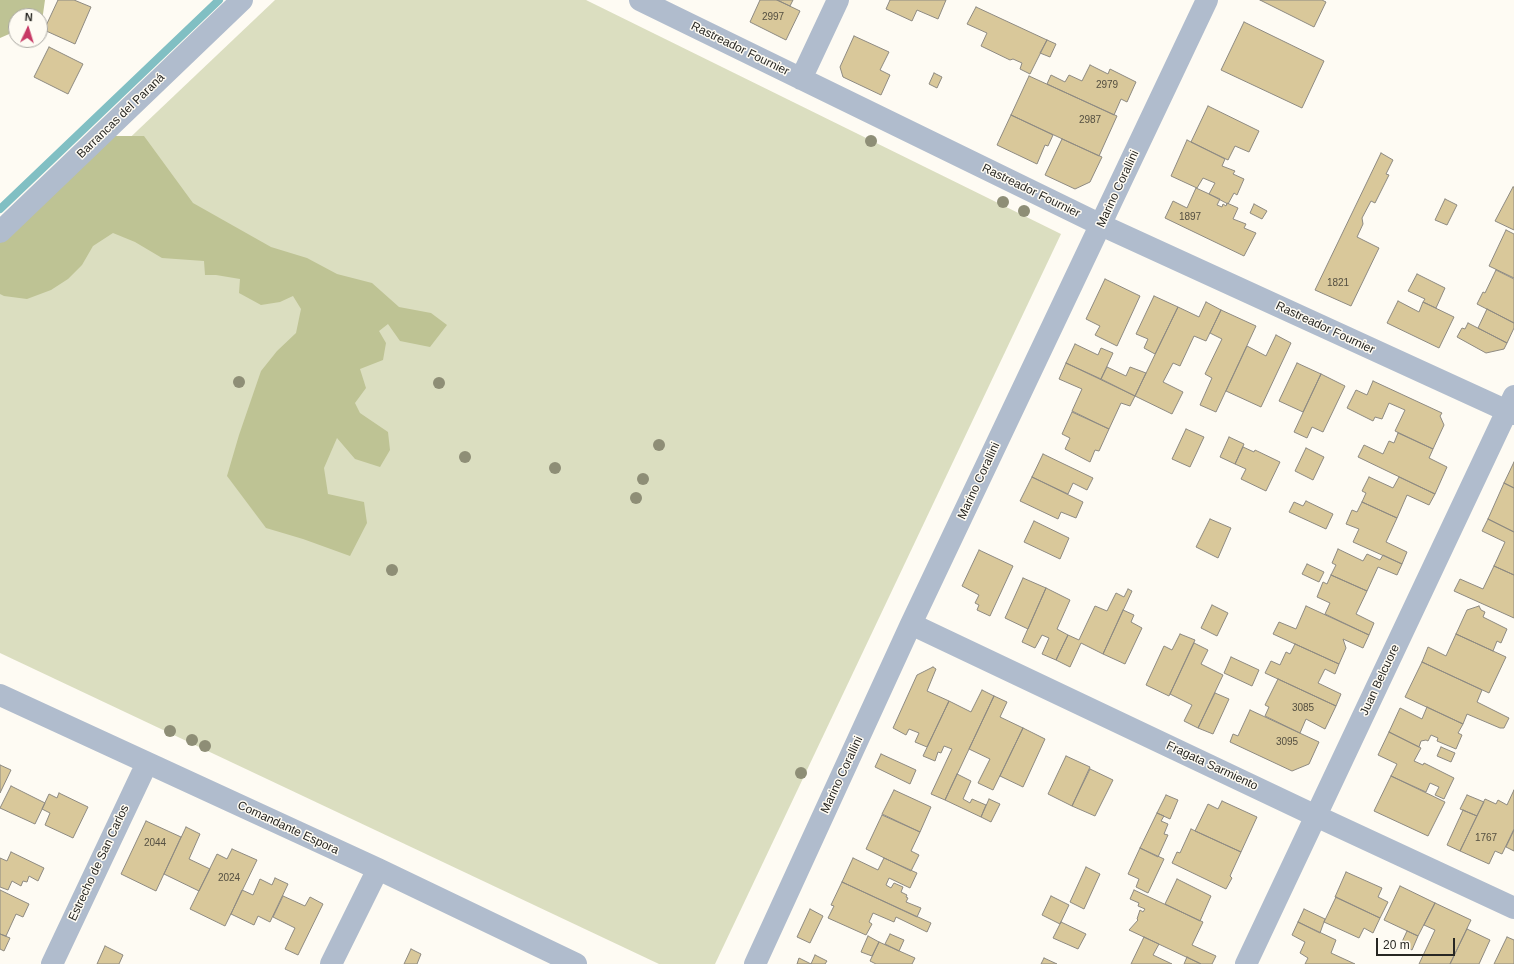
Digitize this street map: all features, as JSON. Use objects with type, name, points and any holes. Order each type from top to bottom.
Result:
[{"type":"street","name":"Barrancas del Paraná","points":[[0,232],[242,0]]},
{"type":"street","name":"Rastreador Fournier","points":[[640,0],[1101,225],[1512,407]]},
{"type":"street","points":[[801,79],[838,0]]},
{"type":"street","name":"Marino Corallini","points":[[755,964],[911,624],[1207,0]]},
{"type":"street","name":"Juan Belcuore","points":[[1246,964],[1512,407]]},
{"type":"street","name":"Fragata Sarmiento","points":[[911,624],[1514,908]]},
{"type":"street","name":"Comandante Espora","points":[[0,695],[378,869],[576,964]]},
{"type":"street","name":"Estrecho de San Carlos","points":[[52,964],[147,763]]},
{"type":"street","points":[[331,964],[378,869]]},
{"type":"green space","points":[[0,0],[45,0],[44,8],[8,8],[8,34],[0,38]]},
{"type":"green space","points":[[275,0],[586,0],[1061,234],[715,964],[659,964],[0,653],[0,261]]},
{"type":"green space","points":[[110,136],[144,136],[193,203],[271,247],[307,258],[337,274],[372,283],[399,307],[431,313],[447,325],[430,347],[400,341],[388,324],[379,331],[386,343],[383,360],[360,369],[366,388],[355,403],[360,413],[388,432],[390,450],[380,467],[355,459],[337,438],[324,468],[328,494],[364,502],[367,523],[350,556],[303,539],[266,528],[227,476],[239,435],[261,371],[277,351],[296,333],[301,309],[293,296],[280,302],[261,305],[239,293],[240,279],[216,275],[205,275],[204,261],[162,258],[135,242],[113,233],[93,246],[82,265],[68,279],[51,290],[27,299],[4,296],[0,294],[0,232]]},
{"type":"building","points":[[58,0],[74,0],[91,7],[75,44],[48,32],[48,21]]},
{"type":"building","points":[[760,0],[777,0],[800,11],[786,40],[750,22]]},
{"type":"building","points":[[777,0],[793,0],[790,6]]},
{"type":"building","points":[[890,0],[946,0],[938,19],[917,10],[912,21],[886,9]]},
{"type":"building","points":[[1260,0],[1322,0],[1326,2],[1314,27]]},
{"type":"building","points":[[976,7],[1047,40],[1030,74],[1020,69],[1022,63],[1013,59],[1010,60],[981,46],[987,33],[967,24]]},
{"type":"building","points":[[1244,22],[1324,61],[1302,108],[1221,70]]},
{"type":"building","points":[[854,36],[889,52],[880,70],[890,75],[881,95],[843,77],[840,67]]},
{"type":"building","points":[[1047,40],[1056,44],[1050,57],[1040,53]]},
{"type":"building","points":[[49,47],[83,64],[68,94],[34,77]]},
{"type":"building","points":[[1090,65],[1108,74],[1110,69],[1136,82],[1127,102],[1121,99],[1114,115],[1047,84],[1051,75],[1065,82],[1069,75],[1082,81]]},
{"type":"building","points":[[934,73],[942,77],[937,88],[929,84]]},
{"type":"building","points":[[1029,76],[1117,116],[1099,156],[1011,115]]},
{"type":"building","points":[[1208,106],[1259,131],[1249,152],[1235,146],[1228,160],[1191,142]]},
{"type":"building","points":[[1011,115],[1053,135],[1048,146],[1045,145],[1037,164],[997,145]]},
{"type":"building","points":[[1062,139],[1102,157],[1090,182],[1075,189],[1045,175]]},
{"type":"building","points":[[1187,140],[1225,159],[1222,166],[1235,171],[1233,174],[1244,179],[1237,195],[1234,193],[1228,204],[1209,194],[1215,183],[1203,178],[1197,188],[1171,176]]},
{"type":"building","points":[[1381,153],[1393,160],[1386,174],[1389,175],[1375,203],[1371,201],[1362,218],[1363,224],[1357,237],[1379,248],[1351,306],[1315,290]]},
{"type":"building","points":[[1514,187],[1514,230],[1495,221]]},
{"type":"building","points":[[1196,188],[1220,199],[1217,205],[1222,207],[1223,204],[1226,206],[1227,203],[1238,208],[1233,219],[1246,224],[1244,228],[1256,233],[1244,256],[1165,218],[1173,201],[1187,208]]},
{"type":"building","points":[[1445,199],[1457,205],[1447,225],[1435,220]]},
{"type":"building","points":[[1254,204],[1267,211],[1262,219],[1250,213]]},
{"type":"building","points":[[1506,230],[1514,234],[1514,278],[1489,266]]},
{"type":"building","points":[[1496,270],[1514,279],[1514,323],[1477,304],[1483,292],[1485,293]]},
{"type":"building","points":[[1417,274],[1445,288],[1436,308],[1423,302],[1425,299],[1408,291]]},
{"type":"building","points":[[1105,279],[1140,296],[1117,346],[1095,335],[1100,326],[1086,319]]},
{"type":"building","points":[[1154,296],[1178,307],[1155,354],[1144,348],[1148,339],[1136,334]]},
{"type":"building","points":[[1398,301],[1419,312],[1423,302],[1454,317],[1439,348],[1387,323]]},
{"type":"building","points":[[1206,302],[1221,310],[1206,341],[1194,336],[1180,366],[1173,363],[1163,382],[1183,392],[1172,414],[1135,396],[1178,307],[1199,317]]},
{"type":"building","points":[[1487,309],[1514,323],[1514,328],[1507,343],[1478,328]]},
{"type":"building","points":[[1221,310],[1256,326],[1216,412],[1200,405],[1212,378],[1205,374],[1222,339],[1210,333]]},
{"type":"building","points":[[1468,323],[1507,343],[1504,349],[1486,353],[1457,337],[1462,328],[1465,329]]},
{"type":"building","points":[[1276,335],[1291,343],[1261,407],[1226,391],[1247,346],[1266,356]]},
{"type":"building","points":[[1075,344],[1098,355],[1101,348],[1113,353],[1101,379],[1066,363]]},
{"type":"building","points":[[1066,363],[1135,396],[1130,406],[1121,403],[1109,429],[1072,411],[1082,389],[1059,379]]},
{"type":"building","points":[[1297,363],[1321,374],[1303,412],[1279,401]]},
{"type":"building","points":[[1107,367],[1126,376],[1130,367],[1146,373],[1135,396],[1101,379]]},
{"type":"building","points":[[1321,374],[1345,386],[1323,432],[1312,427],[1307,438],[1294,432]]},
{"type":"building","points":[[1373,381],[1442,413],[1440,416],[1444,425],[1433,449],[1395,431],[1405,410],[1389,403],[1382,419],[1375,417],[1373,421],[1347,408],[1356,390],[1367,395]]},
{"type":"building","points":[[1072,412],[1109,429],[1099,451],[1095,450],[1090,462],[1065,449],[1070,438],[1062,434]]},
{"type":"building","points":[[1186,429],[1204,437],[1190,467],[1172,459]]},
{"type":"building","points":[[1398,433],[1433,449],[1429,458],[1447,467],[1435,494],[1358,457],[1364,445],[1383,454],[1389,441],[1394,443]]},
{"type":"building","points":[[1229,437],[1244,444],[1235,464],[1220,457]]},
{"type":"building","points":[[1243,447],[1254,452],[1255,450],[1280,462],[1266,491],[1241,479],[1246,469],[1235,464]]},
{"type":"building","points":[[1306,448],[1324,457],[1313,480],[1295,471]]},
{"type":"building","points":[[1043,454],[1093,478],[1087,490],[1073,483],[1068,494],[1032,477]]},
{"type":"building","points":[[1514,462],[1514,488],[1504,483]]},
{"type":"building","points":[[1032,477],[1083,502],[1076,518],[1061,512],[1058,519],[1020,501]]},
{"type":"building","points":[[1369,477],[1393,488],[1399,477],[1435,494],[1429,505],[1407,495],[1397,518],[1362,502],[1366,493],[1362,491]]},
{"type":"building","points":[[1504,483],[1514,488],[1514,532],[1488,519]]},
{"type":"building","points":[[1306,501],[1333,514],[1326,529],[1289,512],[1294,502],[1303,506]]},
{"type":"building","points":[[1362,502],[1397,518],[1386,542],[1407,552],[1402,564],[1353,542],[1359,529],[1346,524],[1352,510],[1357,512]]},
{"type":"building","points":[[1210,519],[1231,528],[1218,558],[1196,547]]},
{"type":"building","points":[[1488,519],[1514,532],[1514,575],[1494,566],[1505,542],[1482,531]]},
{"type":"building","points":[[1034,521],[1069,538],[1060,559],[1024,542]]},
{"type":"building","points":[[1338,549],[1363,561],[1367,554],[1380,560],[1383,555],[1402,564],[1397,575],[1378,567],[1367,591],[1331,575],[1336,565],[1332,563]]},
{"type":"building","points":[[979,550],[1013,566],[990,616],[977,610],[979,605],[975,603],[979,595],[962,586]]},
{"type":"building","points":[[1307,564],[1324,572],[1319,582],[1302,574]]},
{"type":"building","points":[[1494,566],[1514,575],[1514,618],[1454,591],[1460,579],[1483,589]]},
{"type":"building","points":[[1331,575],[1367,591],[1356,614],[1374,623],[1369,635],[1325,614],[1330,603],[1317,597],[1323,582],[1327,584]]},
{"type":"building","points":[[1023,578],[1046,588],[1028,629],[1005,618]]},
{"type":"building","points":[[1046,588],[1070,600],[1057,629],[1068,635],[1056,660],[1042,654],[1049,638],[1042,635],[1035,648],[1022,642]]},
{"type":"building","points":[[1128,589],[1132,591],[1103,654],[1081,643],[1070,667],[1056,660],[1068,635],[1079,640],[1095,606],[1107,611],[1116,593],[1124,597]]},
{"type":"building","points":[[1212,605],[1228,613],[1217,636],[1201,628]]},
{"type":"building","points":[[1306,606],[1369,635],[1363,648],[1343,639],[1346,648],[1339,664],[1273,634],[1279,622],[1296,629]]},
{"type":"building","points":[[1479,606],[1481,610],[1485,612],[1483,617],[1507,629],[1501,643],[1497,641],[1493,651],[1456,634],[1467,610]]},
{"type":"building","points":[[1123,610],[1134,615],[1131,622],[1142,628],[1125,664],[1103,654]]},
{"type":"building","points":[[1180,634],[1195,640],[1169,696],[1146,685],[1164,646],[1172,650]]},
{"type":"building","points":[[1456,634],[1506,657],[1489,693],[1422,662],[1428,647],[1446,656]]},
{"type":"building","points":[[1194,643],[1208,650],[1201,664],[1223,675],[1198,728],[1184,721],[1192,705],[1170,694]]},
{"type":"building","points":[[1295,644],[1339,664],[1335,674],[1325,669],[1318,683],[1341,694],[1336,706],[1265,673],[1271,661],[1280,665],[1286,652],[1290,654]]},
{"type":"building","points":[[1231,657],[1259,670],[1252,686],[1224,673]]},
{"type":"building","points":[[1422,662],[1482,690],[1477,702],[1509,718],[1504,728],[1500,728],[1467,714],[1463,724],[1405,697]]},
{"type":"building","points":[[933,667],[936,669],[927,691],[949,701],[927,747],[915,742],[919,733],[909,729],[906,735],[893,728],[917,675]]},
{"type":"building","points":[[1278,679],[1336,706],[1325,729],[1306,719],[1300,733],[1265,716],[1269,707],[1265,705]]},
{"type":"building","points":[[982,690],[994,696],[945,800],[931,794],[952,749],[944,746],[941,753],[938,752],[935,761],[923,756],[949,701],[971,712]]},
{"type":"building","points":[[1215,693],[1229,699],[1213,734],[1198,728]]},
{"type":"building","points":[[994,696],[1007,702],[1000,717],[1023,728],[993,790],[978,783],[990,759],[969,749]]},
{"type":"building","points":[[1427,707],[1463,724],[1458,733],[1462,735],[1456,749],[1437,741],[1438,738],[1431,735],[1428,741],[1421,741],[1419,747],[1389,732],[1400,708],[1422,719]]},
{"type":"building","points":[[1250,710],[1319,742],[1309,764],[1292,771],[1230,742],[1233,734],[1238,736]]},
{"type":"building","points":[[1023,728],[1045,739],[1023,787],[1000,776]]},
{"type":"building","points":[[1389,732],[1421,748],[1414,761],[1423,765],[1424,763],[1454,778],[1444,799],[1435,795],[1439,787],[1430,783],[1426,792],[1391,776],[1397,764],[1378,755]]},
{"type":"building","points":[[1441,747],[1455,753],[1451,762],[1437,756]]},
{"type":"building","points":[[881,754],[916,770],[910,784],[875,767]]},
{"type":"building","points":[[1066,756],[1090,767],[1072,806],[1048,794]]},
{"type":"building","points":[[0,765],[11,770],[0,793]]},
{"type":"building","points":[[1090,769],[1113,780],[1095,816],[1072,806]]},
{"type":"building","points":[[957,774],[971,781],[963,799],[970,803],[972,799],[986,805],[981,817],[945,800]]},
{"type":"building","points":[[1391,776],[1445,802],[1428,836],[1374,811]]},
{"type":"building","points":[[11,786],[45,803],[35,824],[0,808]]},
{"type":"building","points":[[894,790],[931,807],[920,832],[882,814]]},
{"type":"building","points":[[1514,790],[1514,829],[1502,854],[1495,851],[1489,864],[1460,851],[1485,799],[1496,804],[1498,800],[1507,805]]},
{"type":"building","points":[[59,793],[88,807],[73,838],[45,825],[50,813],[42,809],[49,794],[57,798]]},
{"type":"building","points":[[1166,795],[1178,800],[1170,819],[1157,813]]},
{"type":"building","points":[[1467,795],[1484,802],[1477,816],[1460,809]]},
{"type":"building","points":[[989,799],[1000,804],[991,822],[981,817]]},
{"type":"building","points":[[1222,801],[1257,817],[1241,852],[1195,831],[1208,804],[1218,809]]},
{"type":"building","points":[[1463,810],[1477,816],[1460,851],[1447,845]]},
{"type":"building","points":[[1157,813],[1164,816],[1161,821],[1168,824],[1164,834],[1168,835],[1158,857],[1140,848]]},
{"type":"building","points":[[882,815],[920,832],[911,851],[919,855],[911,871],[866,849]]},
{"type":"building","points":[[146,821],[181,837],[156,891],[121,874]]},
{"type":"building","points":[[186,827],[200,834],[189,859],[210,869],[199,891],[164,874]]},
{"type":"building","points":[[1191,829],[1241,852],[1230,876],[1232,878],[1226,889],[1172,863],[1177,852],[1180,853]]},
{"type":"building","points":[[1514,830],[1514,851],[1506,847]]},
{"type":"building","points":[[1140,848],[1164,859],[1148,893],[1136,887],[1139,879],[1128,874]]},
{"type":"building","points":[[232,849],[257,860],[225,926],[190,909],[217,854],[227,859]]},
{"type":"building","points":[[11,852],[44,868],[38,881],[29,876],[27,882],[23,881],[21,886],[12,881],[8,890],[0,887],[0,858],[7,861]]},
{"type":"building","points":[[853,858],[878,870],[884,858],[917,873],[910,888],[889,878],[886,885],[891,888],[894,883],[903,887],[901,892],[907,895],[906,897],[908,898],[906,902],[921,908],[917,917],[842,882]]},
{"type":"building","points":[[1086,867],[1100,874],[1084,909],[1070,902]]},
{"type":"building","points":[[1346,872],[1382,888],[1378,897],[1388,902],[1380,918],[1335,897]]},
{"type":"building","points":[[275,878],[288,884],[270,922],[258,916],[254,925],[231,914],[242,890],[253,895],[260,879],[272,885]]},
{"type":"building","points":[[1177,879],[1211,896],[1200,921],[1165,904]]},
{"type":"building","points":[[842,882],[931,923],[927,932],[896,917],[894,922],[873,913],[869,922],[872,924],[866,935],[828,918],[834,906],[831,905]]},
{"type":"building","points":[[1400,886],[1435,903],[1418,936],[1384,920]]},
{"type":"building","points":[[0,890],[29,904],[23,917],[16,914],[6,936],[0,934]]},
{"type":"building","points":[[1134,890],[1203,922],[1192,945],[1216,956],[1212,964],[1201,964],[1129,930],[1138,920],[1140,910],[1143,912],[1145,909],[1138,906],[1139,903],[1130,899]]},
{"type":"building","points":[[283,896],[305,906],[310,897],[323,904],[298,955],[285,949],[295,928],[273,917]]},
{"type":"building","points":[[1051,896],[1069,905],[1060,924],[1042,915]]},
{"type":"building","points":[[1336,897],[1380,918],[1373,933],[1364,928],[1359,938],[1324,922]]},
{"type":"building","points":[[1435,903],[1471,920],[1450,964],[1419,964],[1435,930],[1424,925]]},
{"type":"building","points":[[810,909],[823,916],[810,943],[797,937]]},
{"type":"building","points":[[1304,909],[1325,919],[1320,933],[1298,922]]},
{"type":"building","points":[[1061,922],[1086,934],[1078,949],[1053,938]]},
{"type":"building","points":[[1298,922],[1336,940],[1331,953],[1355,964],[1305,964],[1308,958],[1300,953],[1305,942],[1292,935]]},
{"type":"building","points":[[1467,929],[1490,940],[1479,964],[1450,964]]},
{"type":"building","points":[[1407,931],[1418,936],[1412,950],[1401,944]]},
{"type":"building","points":[[0,934],[10,938],[4,951],[0,949]]},
{"type":"building","points":[[890,934],[904,940],[899,951],[885,944]]},
{"type":"building","points":[[868,936],[879,942],[872,956],[861,952]]},
{"type":"building","points":[[1144,937],[1159,944],[1153,955],[1172,964],[1131,964]]},
{"type":"building","points":[[1507,937],[1514,940],[1514,964],[1494,964]]},
{"type":"building","points":[[879,942],[915,958],[912,964],[876,964],[870,961]]},
{"type":"building","points":[[105,946],[123,955],[119,964],[97,964]]},
{"type":"building","points":[[411,949],[421,954],[417,964],[404,964]]},
{"type":"building","points":[[815,955],[827,961],[825,964],[811,964]]},
{"type":"building","points":[[1187,957],[1201,964],[1184,964]]},
{"type":"building","points":[[799,958],[811,964],[797,964]]},
{"type":"building","points":[[1044,958],[1057,964],[1041,964]]},
{"type":"waterway","points":[[0,209],[219,0]]}]
